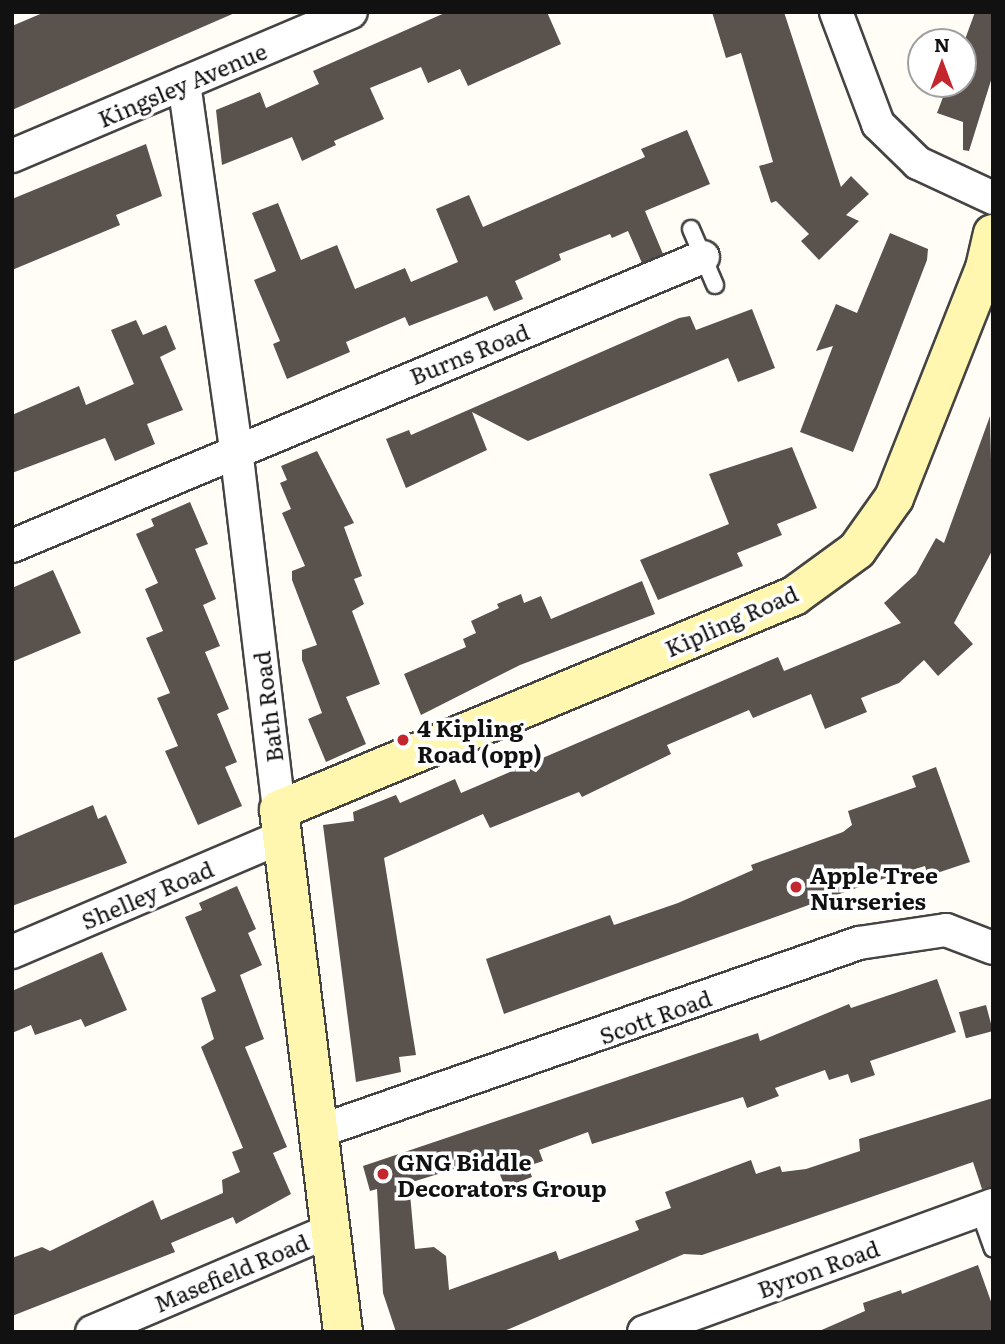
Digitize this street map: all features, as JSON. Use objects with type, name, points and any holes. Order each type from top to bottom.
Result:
[{"type":"street","name":"Kingsley Avenue","points":[[12,156],[351,12]]},
{"type":"street","points":[[836,12],[878,124],[918,163],[993,198]]},
{"type":"street","name":"Bath Road","points":[[184,83],[236,449],[343,1332]]},
{"type":"street","name":"Kipling Road","points":[[280,824],[794,596],[857,550],[894,498],[985,268],[993,234]]},
{"type":"street","name":"Burns Road","points":[[12,546],[236,449],[703,257]]},
{"type":"street","name":"Shelley Road","points":[[12,952],[280,824]]},
{"type":"street","name":"Scott Road","points":[[320,1131],[859,943],[946,930],[993,948]]},
{"type":"street","name":"Byron Road","points":[[644,1332],[986,1208]]},
{"type":"street","name":"Masefield Road","points":[[92,1332],[331,1230]]},
{"type":"lane","points":[[986,1208],[993,1249]]},
{"type":"building","points":[[45,12],[237,12],[12,110],[12,26]]},
{"type":"building","points":[[447,12],[547,12],[561,44],[468,86],[460,69],[428,83],[421,67],[370,88],[384,119],[334,141],[336,145],[302,161],[292,137],[222,165],[216,110],[260,92],[266,108],[319,84],[313,71]]},
{"type":"building","points":[[712,12],[784,12],[841,187],[851,176],[869,194],[846,215],[859,221],[819,260],[801,241],[809,234],[776,201],[771,203],[759,166],[773,162],[741,53],[726,58]]},
{"type":"building","points":[[975,12],[993,12],[993,74],[969,151],[963,150],[963,122],[937,113],[943,98],[977,98],[977,28],[969,28]]},
{"type":"building","points":[[687,130],[710,184],[645,211],[663,254],[642,263],[628,231],[612,238],[610,234],[559,254],[561,260],[515,281],[523,299],[494,311],[487,296],[409,326],[405,317],[346,342],[350,352],[287,379],[273,344],[280,341],[254,280],[276,271],[252,213],[278,203],[301,260],[337,245],[355,289],[405,268],[411,282],[458,262],[436,209],[469,195],[483,227],[645,157],[641,149]]},
{"type":"building","points":[[146,144],[162,196],[116,215],[120,225],[12,270],[12,199]]},
{"type":"building","points":[[890,233],[928,249],[927,260],[853,452],[800,432],[833,346],[816,351],[836,304],[857,313]]},
{"type":"building","points":[[752,309],[775,368],[738,382],[728,358],[528,441],[472,412],[487,450],[406,488],[386,439],[409,430],[411,435],[679,318],[690,316],[696,330]]},
{"type":"building","points":[[136,320],[143,335],[166,325],[176,349],[160,357],[183,410],[147,424],[155,444],[115,461],[105,438],[12,473],[12,415],[79,386],[86,405],[134,384],[111,330]]},
{"type":"building","points":[[990,416],[993,549],[954,623],[973,644],[938,676],[924,660],[899,683],[861,698],[867,712],[825,729],[811,694],[753,718],[749,710],[667,745],[671,754],[582,797],[579,792],[490,828],[483,814],[384,858],[416,1055],[399,1057],[401,1072],[356,1082],[323,825],[354,821],[353,812],[396,795],[400,803],[455,779],[461,793],[778,657],[784,671],[901,623],[884,603],[916,574],[936,538],[944,543]]},
{"type":"building","points":[[792,447],[817,508],[777,524],[782,535],[737,553],[743,566],[658,600],[640,560],[729,524],[709,474]]},
{"type":"building","points":[[317,451],[354,523],[344,527],[362,576],[354,579],[364,604],[352,611],[380,684],[346,697],[366,744],[326,762],[308,719],[322,713],[302,660],[302,650],[317,645],[292,580],[292,571],[305,566],[282,513],[291,509],[280,483],[287,480],[281,466]]},
{"type":"building","points":[[190,502],[208,544],[195,549],[216,599],[203,605],[220,646],[205,652],[229,709],[217,714],[237,762],[225,767],[242,806],[198,825],[165,751],[178,746],[157,698],[170,693],[146,638],[163,631],[145,589],[158,583],[136,534],[154,526],[151,519]]},
{"type":"building","points":[[53,570],[81,633],[12,662],[12,588]]},
{"type":"building","points":[[642,581],[655,614],[520,665],[421,715],[404,674],[466,647],[463,639],[476,633],[471,621],[499,608],[497,604],[521,594],[524,603],[541,596],[551,619]]},
{"type":"building","points":[[936,767],[970,862],[928,876],[925,866],[873,882],[504,1014],[486,959],[610,915],[614,925],[678,903],[753,870],[751,865],[843,832],[852,825],[848,811],[916,787],[912,776]]},
{"type":"building","points":[[93,805],[98,819],[106,815],[127,863],[12,906],[12,839]]},
{"type":"building","points":[[237,886],[256,929],[248,933],[262,965],[240,975],[264,1039],[245,1047],[287,1147],[273,1153],[291,1194],[236,1224],[233,1217],[171,1243],[175,1252],[12,1316],[12,1258],[42,1247],[50,1251],[153,1200],[161,1220],[223,1193],[222,1180],[240,1172],[232,1152],[243,1148],[201,1047],[214,1039],[201,998],[216,991],[185,917],[202,910],[199,903]]},
{"type":"building","points":[[102,952],[127,1010],[85,1027],[81,1019],[35,1035],[31,1025],[12,1033],[12,991]]},
{"type":"building","points":[[937,979],[956,1032],[870,1061],[875,1075],[851,1083],[848,1074],[829,1080],[825,1070],[775,1088],[779,1096],[747,1108],[743,1097],[592,1144],[588,1132],[539,1150],[543,1161],[528,1166],[532,1177],[505,1187],[493,1157],[409,1183],[415,1249],[434,1247],[446,1256],[449,1290],[556,1251],[559,1260],[639,1230],[635,1221],[671,1208],[665,1192],[751,1160],[756,1174],[780,1166],[782,1172],[806,1169],[860,1151],[859,1139],[993,1098],[993,1187],[982,1189],[973,1162],[702,1255],[684,1254],[502,1332],[396,1332],[383,1293],[377,1189],[370,1191],[363,1166],[758,1033],[760,1041],[849,1004],[851,1008]]},
{"type":"building","points":[[986,1005],[993,1031],[966,1038],[959,1012]]},
{"type":"building","points":[[978,1265],[993,1307],[993,1332],[817,1332],[865,1311],[863,1303],[901,1290],[902,1294]]},
{"type":"place","name":"4 Kipling Road (opp)","points":[[403,740]]},
{"type":"place","name":"Apple Tree Nurseries","points":[[796,887]]},
{"type":"place","name":"GNG Biddle Decorators Group","points":[[383,1174]]}]
